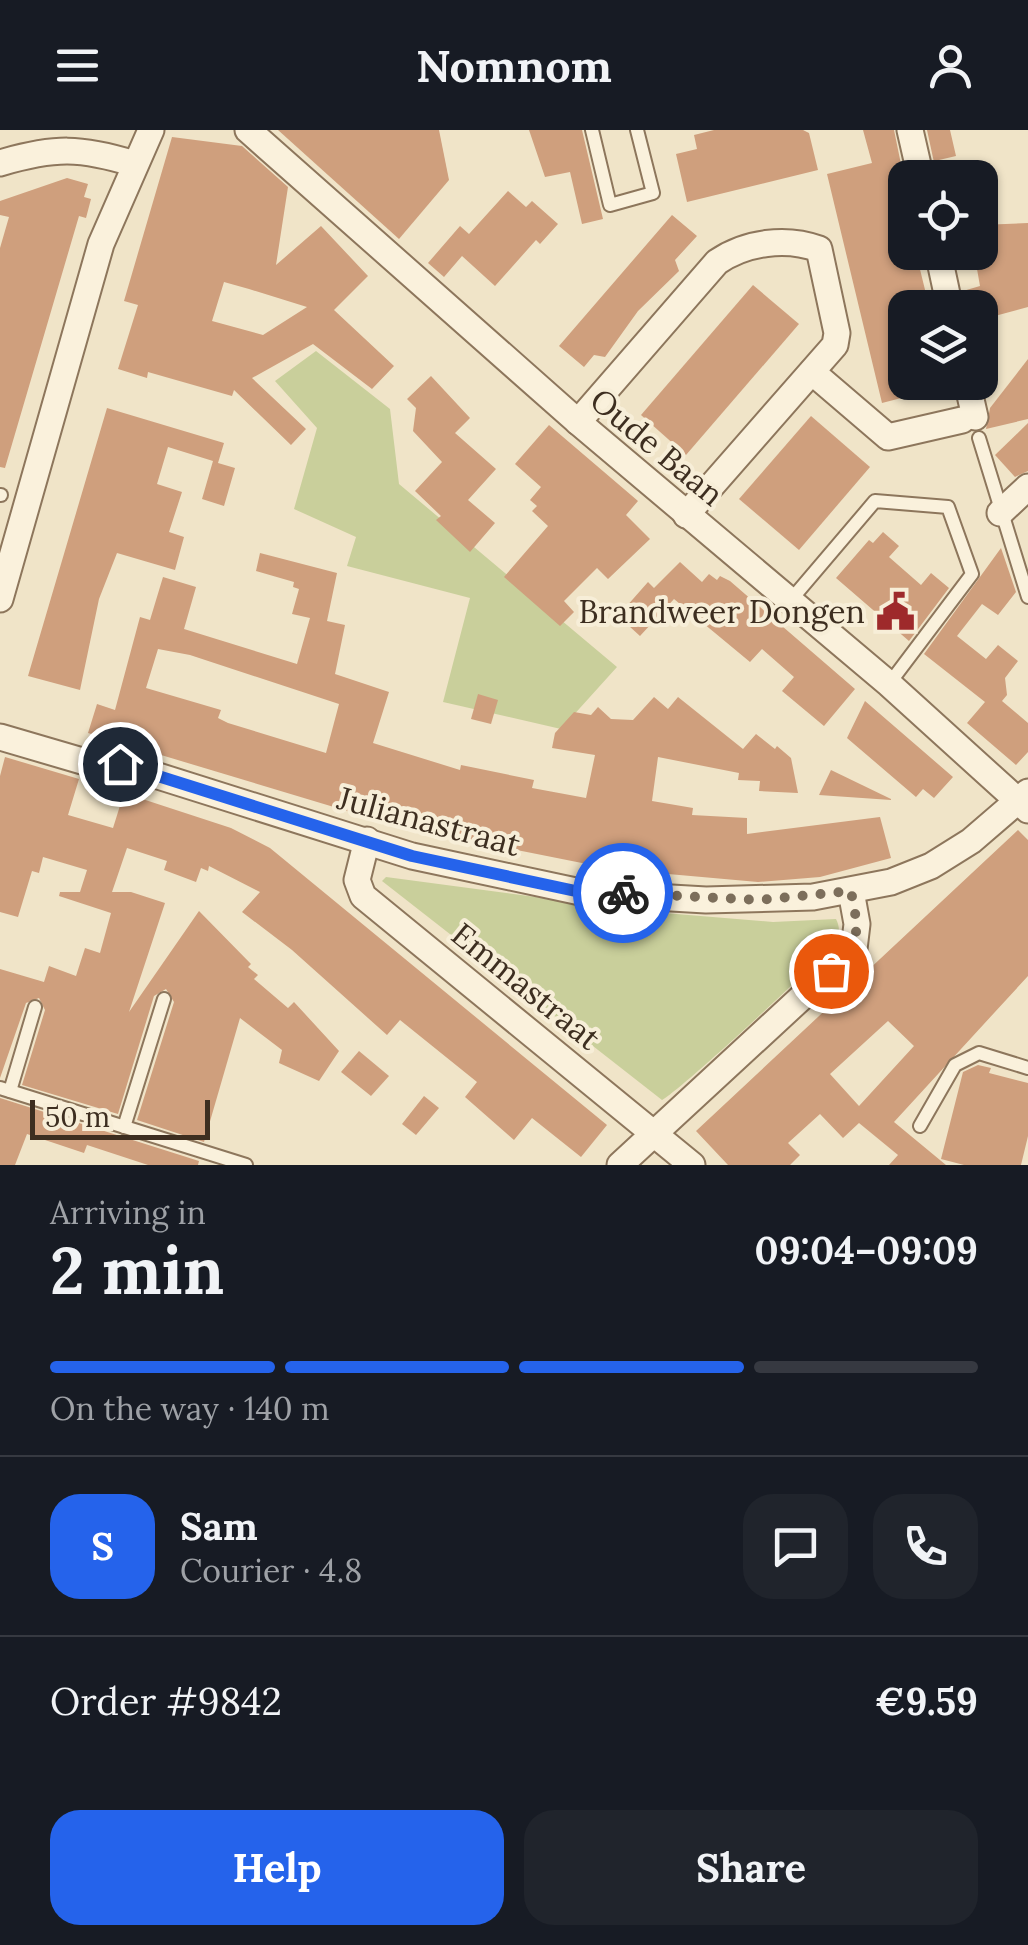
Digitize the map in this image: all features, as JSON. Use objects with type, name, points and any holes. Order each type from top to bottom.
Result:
[{"type":"street","points":[[0,599],[101,244],[151,130]]},
{"type":"street","name":"Oude Baan","points":[[248,130],[578,422],[1025,801]]},
{"type":"street","points":[[910,130],[917,160]]},
{"type":"street","points":[[0,163],[52,148],[93,151],[136,164]]},
{"type":"street","points":[[578,422],[717,262],[732,252],[793,239],[819,249],[837,333],[835,345],[686,515]]},
{"type":"street","points":[[812,372],[888,437],[972,425],[969,400]]},
{"type":"street","points":[[1000,513],[1028,487]]},
{"type":"street","name":"Julianastraat","points":[[0,737],[82,761],[120,764],[412,856],[585,893],[759,900],[851,891],[892,882],[930,866],[1025,801]]},
{"type":"street","name":"Emmastraat","points":[[366,840],[357,880],[363,896],[692,1165]]},
{"type":"street","points":[[620,1165],[854,948],[857,924],[851,891]]},
{"type":"lane","points":[[592,130],[610,204],[654,193],[637,130]]},
{"type":"lane","points":[[972,425],[1028,597]]},
{"type":"lane","points":[[790,601],[875,501],[948,506],[972,574],[889,684]]},
{"type":"lane","points":[[124,1127],[164,999]]},
{"type":"lane","points":[[35,1007],[5,1089],[246,1165]]},
{"type":"lane","points":[[920,1126],[955,1065],[979,1053],[1028,1068]]},
{"type":"green space","points":[[316,351],[390,409],[399,484],[617,667],[561,729],[443,702],[470,598],[347,566],[356,537],[294,509],[317,428],[275,381]]},
{"type":"green space","points":[[386,877],[640,911],[773,922],[836,919],[839,933],[825,953],[779,997],[662,1100],[382,881]]},
{"type":"building","points":[[278,130],[439,130],[449,180],[399,239]]},
{"type":"building","points":[[529,130],[582,130],[603,219],[582,224],[570,172],[545,177]]},
{"type":"building","points":[[714,130],[803,130],[809,133],[818,170],[687,202],[676,154],[697,149],[694,135]]},
{"type":"building","points":[[863,130],[894,130],[900,160],[888,160],[888,270],[920,270],[925,290],[888,290],[888,400],[894,400],[882,403],[827,174],[872,163]]},
{"type":"building","points":[[927,130],[950,130],[956,156],[933,160]]},
{"type":"building","points":[[172,137],[242,146],[288,187],[276,265],[321,226],[368,276],[334,310],[394,366],[372,389],[313,344],[252,378],[306,429],[291,445],[234,390],[232,396],[148,372],[147,378],[118,369],[138,305],[124,301]],"holes":[[[224,282],[307,307],[263,335],[212,321]]]},
{"type":"building","points":[[67,178],[88,184],[84,197],[91,199],[86,218],[79,216],[5,468],[0,467],[0,248],[9,217],[0,215],[0,201]]},
{"type":"building","points":[[508,191],[526,207],[532,201],[558,224],[540,244],[536,240],[495,286],[462,256],[444,277],[428,263],[460,226],[469,234]]},
{"type":"building","points":[[672,215],[697,236],[675,260],[679,271],[638,311],[605,357],[594,355],[584,367],[559,346]]},
{"type":"building","points":[[1028,223],[1028,307],[998,315],[998,290],[966,290],[980,286],[977,270],[998,270],[998,224]]},
{"type":"building","points":[[753,285],[799,324],[686,455],[641,415]]},
{"type":"building","points":[[1028,359],[1028,419],[986,429],[990,408]]},
{"type":"building","points":[[431,376],[470,418],[455,433],[496,469],[468,500],[495,523],[470,552],[436,520],[441,516],[415,491],[442,462],[413,431],[416,408],[407,399]]},
{"type":"building","points":[[107,408],[224,443],[218,463],[235,468],[224,506],[202,499],[213,461],[168,447],[157,484],[182,492],[169,532],[184,537],[175,570],[117,553],[99,599],[80,690],[28,676]]},
{"type":"building","points":[[811,416],[870,467],[799,550],[739,499]]},
{"type":"building","points":[[1028,423],[1028,471],[1015,477],[995,455]]},
{"type":"building","points":[[549,425],[638,501],[626,515],[650,539],[608,579],[597,568],[564,601],[574,612],[560,626],[504,577],[548,526],[532,511],[537,506],[530,500],[541,487],[515,464]]},
{"type":"building","points":[[883,532],[899,546],[889,557],[921,585],[931,573],[949,588],[909,641],[836,578],[869,540],[873,543]]},
{"type":"building","points":[[1001,548],[1016,592],[998,615],[982,604],[957,636],[986,659],[998,645],[1018,661],[1005,678],[1007,695],[1002,701],[1028,723],[1028,752],[1016,765],[967,723],[985,702],[924,654]]},
{"type":"building","points":[[260,553],[337,573],[327,621],[345,625],[335,674],[389,692],[373,743],[460,770],[461,765],[534,780],[532,788],[586,798],[595,755],[552,748],[555,733],[574,712],[591,715],[598,707],[611,719],[633,720],[654,697],[668,709],[678,697],[743,749],[756,734],[775,749],[777,746],[791,758],[798,793],[759,791],[760,781],[738,780],[739,773],[658,757],[652,801],[693,808],[692,815],[747,818],[747,834],[880,817],[891,858],[820,877],[758,882],[612,869],[397,826],[88,733],[97,704],[115,710],[140,617],[150,620],[163,577],[196,587],[184,629],[297,664],[310,618],[292,614],[299,589],[293,587],[294,582],[256,571]],"holes":[[[158,649],[190,655],[339,704],[326,753],[228,723],[218,718],[221,710],[146,688]]]},
{"type":"building","points":[[680,562],[702,582],[709,574],[717,580],[720,576],[730,581],[855,689],[824,726],[782,691],[794,677],[762,649],[750,662],[674,599],[640,636],[618,616],[648,582],[654,588]]},
{"type":"building","points":[[478,694],[498,700],[491,724],[471,719]]},
{"type":"building","points":[[865,701],[953,777],[934,798],[923,789],[916,797],[847,738]]},
{"type":"building","points":[[5,757],[79,779],[68,815],[113,828],[124,793],[231,828],[270,848],[607,1125],[581,1157],[532,1118],[514,1140],[465,1097],[477,1082],[400,1020],[387,1035],[292,950],[242,912],[260,892],[209,866],[208,871],[201,868],[196,882],[164,870],[167,861],[127,848],[112,892],[131,892],[165,903],[129,1012],[199,911],[251,964],[248,967],[258,975],[254,979],[288,1008],[294,1002],[339,1051],[319,1081],[279,1063],[282,1050],[240,1018],[204,1142],[137,1120],[174,1002],[166,989],[154,996],[118,1114],[22,1085],[45,1010],[39,998],[26,1003],[0,1078],[0,969],[44,982],[49,966],[76,976],[85,948],[100,953],[111,913],[59,896],[60,892],[80,892],[87,870],[43,857],[39,873],[32,871],[18,917],[0,912],[0,776]]},
{"type":"building","points":[[831,770],[891,799],[891,800],[819,795]]},
{"type":"building","points":[[1018,830],[1028,840],[1028,976],[894,1122],[946,1165],[889,1165],[898,1155],[859,1123],[843,1138],[820,1114],[788,1143],[800,1155],[790,1165],[728,1165],[696,1131]],"holes":[[[888,1021],[914,1046],[859,1106],[830,1074]]]},
{"type":"building","points":[[359,1051],[389,1076],[371,1096],[341,1072]]},
{"type":"building","points":[[978,1065],[991,1068],[989,1073],[1028,1083],[1028,1136],[1021,1165],[964,1165],[941,1159],[963,1072]]},
{"type":"building","points":[[424,1096],[439,1108],[416,1135],[402,1124]]},
{"type":"building","points":[[0,1098],[199,1161],[198,1165],[148,1165],[87,1145],[84,1153],[27,1134],[15,1165],[0,1165]]},
{"type":"way so far","points":[[623,893],[759,900],[851,891],[857,924],[854,948],[831,971]]},
{"type":"place","name":"Brandweer Dongen","points":[[895,611]]},
{"type":"route","points":[[120,764],[412,856],[585,893],[623,893]]}]
